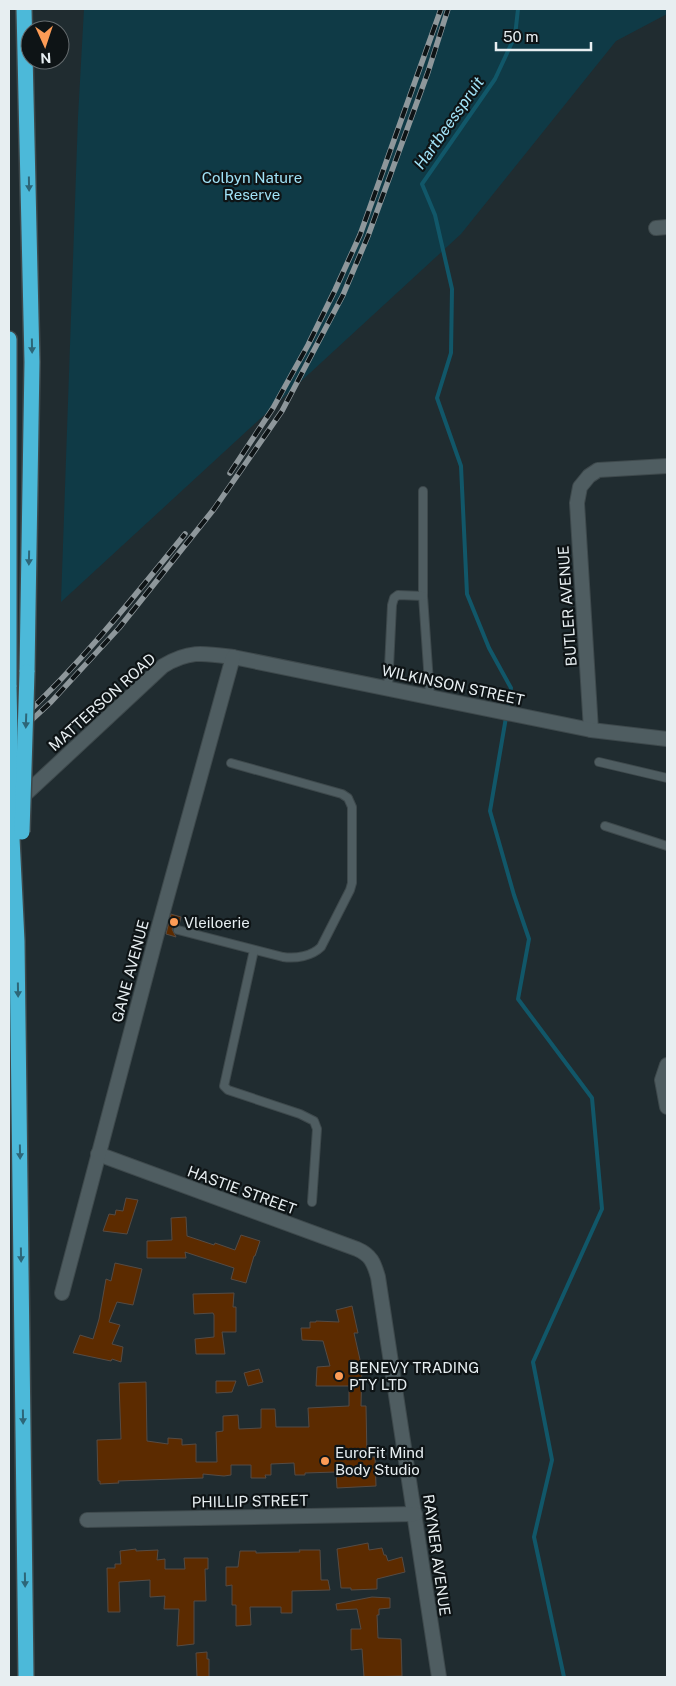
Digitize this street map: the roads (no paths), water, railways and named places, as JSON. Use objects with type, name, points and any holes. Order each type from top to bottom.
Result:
[{"type":"highway","points":[[17,835],[28,672],[32,362],[24,9]]},
{"type":"highway","points":[[28,135],[30,9]]},
{"type":"highway","points":[[9,339],[10,687],[17,835],[26,1677]]},
{"type":"street","name":"BUTLER AVENUE","points":[[591,730],[578,494],[584,481],[598,470],[667,466]]},
{"type":"street","name":"MATTERSON ROAD","points":[[9,810],[163,666],[198,653],[233,657]]},
{"type":"street","name":"WILKINSON STREET","points":[[233,657],[591,730],[667,740]]},
{"type":"street","name":"GANE AVENUE","points":[[62,1293],[98,1154],[163,927],[233,657]]},
{"type":"street","points":[[667,1065],[662,1080],[667,1107]]},
{"type":"street","name":"HASTIE STREET","points":[[98,1154],[356,1249],[366,1253],[372,1260]]},
{"type":"street","name":"RAYNER AVENUE","points":[[372,1260],[378,1277],[439,1677]]},
{"type":"street","name":"PHILLIP STREET","points":[[86,1520],[415,1514]]},
{"type":"lane","points":[[422,492],[423,596],[430,697]]},
{"type":"lane","points":[[388,688],[392,604],[394,598],[398,595],[423,596]]},
{"type":"lane","points":[[599,762],[667,778]]},
{"type":"lane","points":[[178,930],[292,958],[316,952],[321,947],[350,890],[352,883],[352,804],[348,798],[342,794],[232,763]]},
{"type":"lane","points":[[605,826],[667,846]]},
{"type":"lane","points":[[254,950],[224,1086],[228,1090],[300,1114],[314,1121],[317,1129],[312,1202]]},
{"type":"waterway","name":"Hartbeesspruit","points":[[518,9],[515,36],[495,79],[422,184],[435,215],[452,289],[451,353],[437,398],[461,466],[467,594],[489,648],[511,688],[490,811],[514,895],[529,939],[518,999],[592,1098],[602,1209],[533,1362],[552,1460],[534,1537],[564,1677]]},
{"type":"railway","points":[[230,473],[273,408],[308,345],[335,290],[360,235],[441,9]]},
{"type":"railway","points":[[9,741],[51,702],[119,628],[214,509],[282,411],[343,295],[368,236],[428,72],[448,9]]},
{"type":"railway","points":[[21,719],[86,652],[185,534]]},
{"type":"place","name":"Vleiloerie","points":[[174,922]]},
{"type":"place","name":"BENEVY TRADING PTY LTD","points":[[339,1376]]},
{"type":"place","name":"EuroFit Mind Body Studio","points":[[325,1461]]},
{"type":"park label","name":"Colbyn Nature Reserve","points":[[252,186]]}]
